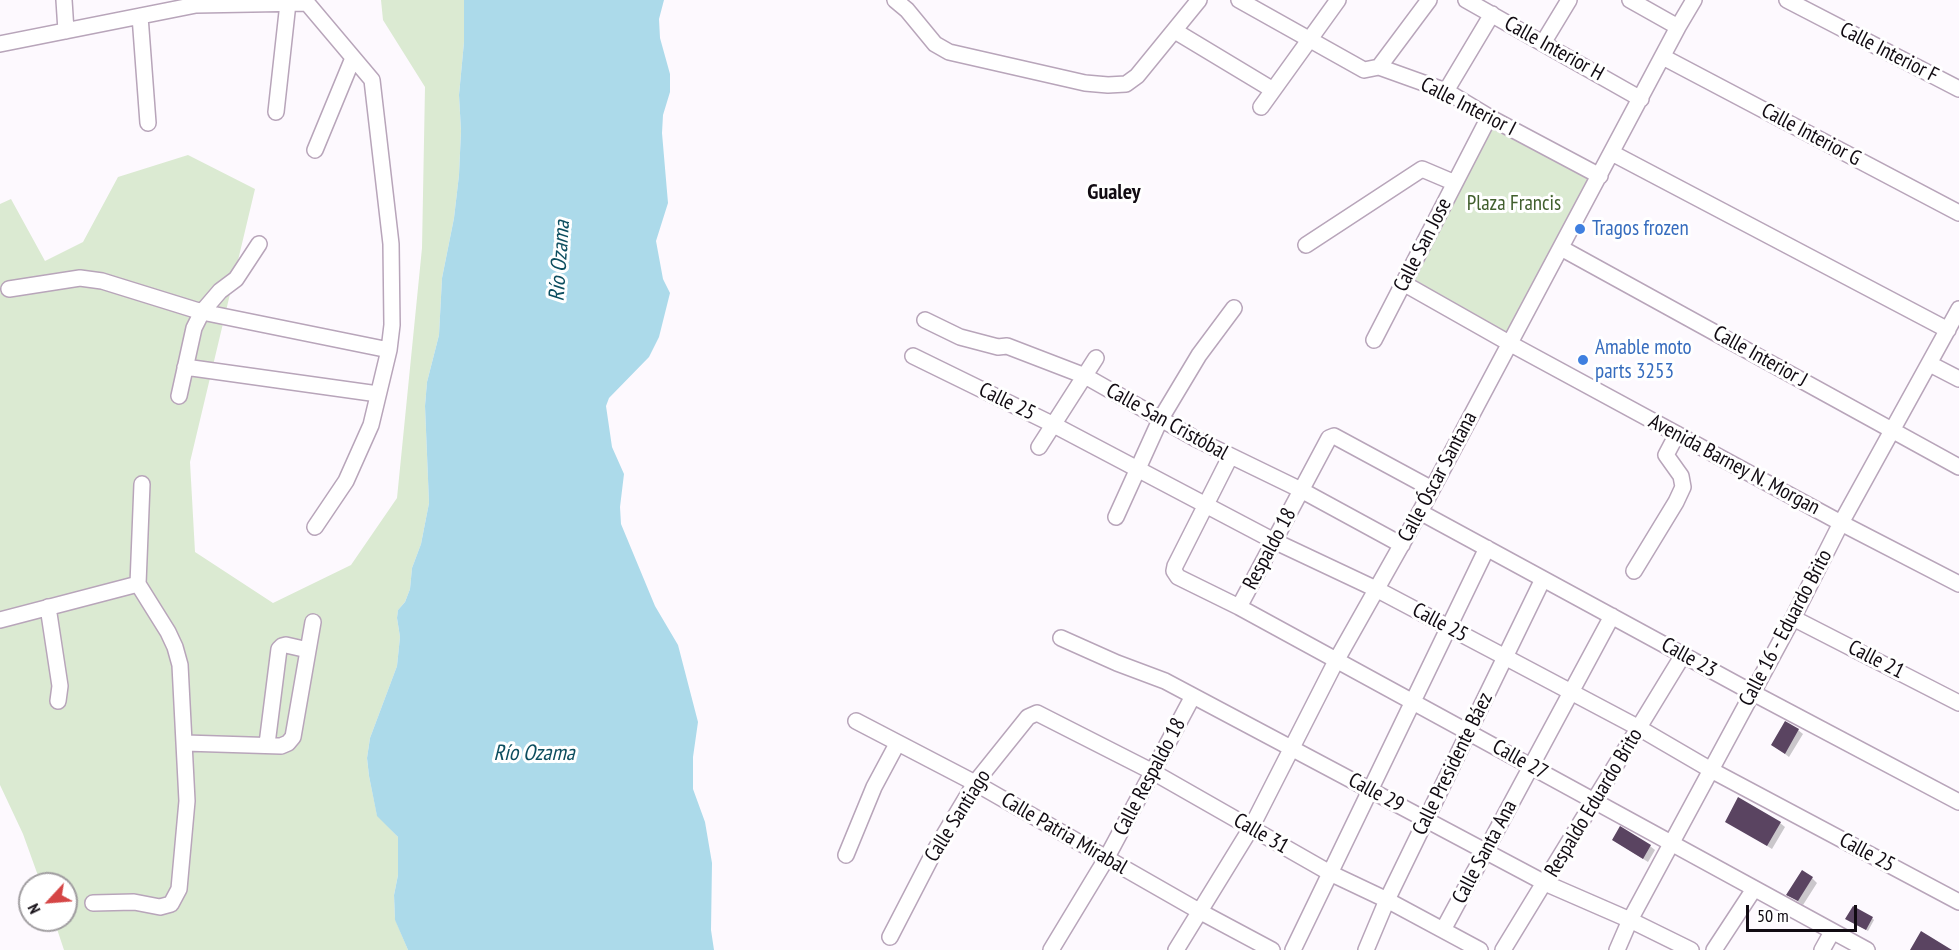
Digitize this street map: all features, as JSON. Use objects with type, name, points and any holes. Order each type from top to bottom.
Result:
[{"type":"street","points":[[64,0],[66,31]]},
{"type":"street","points":[[895,0],[907,10],[935,44],[949,52],[1085,83],[1108,85],[1126,84],[1137,76],[1199,0]]},
{"type":"street","name":"Calle Interior I","points":[[1239,0],[1364,70],[1379,66],[1446,91],[1489,117],[1600,176]]},
{"type":"street","points":[[1261,107],[1338,0]]},
{"type":"street","points":[[1379,66],[1429,0]]},
{"type":"street","name":"Calle Interior H","points":[[1466,0],[1641,99]]},
{"type":"street","points":[[1543,43],[1569,0]]},
{"type":"street","points":[[1630,0],[1678,27]]},
{"type":"street","name":"Calle Óscar Santana","points":[[1176,950],[1251,828],[1336,661],[1378,590],[1694,0]]},
{"type":"street","name":"Calle Interior F","points":[[1787,0],[1959,89]]},
{"type":"street","points":[[0,45],[196,3],[307,2],[372,80],[391,244],[392,325],[389,350],[371,425],[346,481],[315,527]]},
{"type":"street","points":[[276,112],[288,3]]},
{"type":"street","points":[[1446,91],[1492,14]]},
{"type":"street","points":[[140,16],[148,123]]},
{"type":"street","points":[[1175,30],[1273,90]]},
{"type":"street","name":"Calle Interior G","points":[[1663,57],[1959,213]]},
{"type":"street","points":[[315,150],[353,58]]},
{"type":"street","name":"Calle San Jose","points":[[1374,340],[1489,117]]},
{"type":"street","points":[[1612,153],[1948,330]]},
{"type":"street","points":[[1306,245],[1422,169],[1455,183]]},
{"type":"street","points":[[179,396],[194,328],[202,312],[220,291],[236,279],[259,244]]},
{"type":"street","name":"Calle Interior J","points":[[1561,248],[1959,467]]},
{"type":"street","points":[[9,289],[80,278],[102,281],[202,312],[389,350]]},
{"type":"street","name":"Avenida Barney N. Morgan","points":[[1403,283],[1841,523],[1959,584]]},
{"type":"street","points":[[1116,517],[1160,420],[1204,348],[1234,308]]},
{"type":"street","name":"Calle 16 - Eduardo Brito","points":[[1617,950],[1630,920],[1793,618],[1841,523],[1959,309]]},
{"type":"street","name":"Calle San Cristóbal","points":[[925,320],[960,337],[998,347],[1007,346],[1085,376],[1160,420],[1230,457],[1301,490],[1402,545]]},
{"type":"street","name":"Calle 25","points":[[914,356],[1054,425],[1274,541],[1378,590],[1639,728],[1710,770],[1959,902]]},
{"type":"street","points":[[1040,447],[1096,358]]},
{"type":"street","points":[[1930,364],[1959,379]]},
{"type":"street","points":[[185,367],[378,394]]},
{"type":"street","points":[[1634,571],[1683,487],[1681,476],[1666,455],[1677,434]]},
{"type":"street","name":"Respaldo 18","points":[[1239,608],[1329,438],[1334,436],[1432,489]]},
{"type":"street","points":[[1205,505],[1230,457]]},
{"type":"street","points":[[93,903],[134,902],[160,907],[171,904],[179,890],[186,801],[180,665],[168,632],[138,584],[142,483]]},
{"type":"street","name":"Calle 27","points":[[1205,505],[1175,566],[1174,571],[1178,577],[1469,732],[1867,950]]},
{"type":"street","name":"Calle 23","points":[[1420,512],[1959,802]]},
{"type":"street","points":[[1293,950],[1487,548]]},
{"type":"street","name":"Calle Presidente Báez","points":[[1366,950],[1387,900],[1543,579]]},
{"type":"street","points":[[0,620],[138,584]]},
{"type":"street","points":[[48,607],[60,686],[58,700]]},
{"type":"street","name":"Calle Santa Ana","points":[[1443,930],[1612,616]]},
{"type":"street","name":"Calle 21","points":[[1793,618],[1959,703]]},
{"type":"street","points":[[185,743],[280,746],[288,743],[292,737],[313,622]]},
{"type":"street","name":"Calle 29","points":[[1060,638],[1165,681],[1545,883],[1630,920],[1691,950]]},
{"type":"street","points":[[267,744],[279,649],[286,645],[308,650]]},
{"type":"street","name":"Respaldo Eduardo Brito","points":[[1503,950],[1683,655]]},
{"type":"street","name":"Calle Respaldo 18","points":[[1051,950],[1106,859],[1193,696]]},
{"type":"street","name":"Calle Santiago","points":[[890,936],[935,850],[975,783],[1028,717],[1037,713],[1044,716]]},
{"type":"street","name":"Calle 31","points":[[1044,716],[1153,772],[1330,873],[1387,900],[1480,950]]},
{"type":"street","name":"Calle Patria Mirabal","points":[[856,721],[975,783],[1106,859],[1272,950]]},
{"type":"street","points":[[846,855],[874,787],[897,744]]},
{"type":"street","points":[[1714,950],[1754,889]]},
{"type":"street","points":[[1822,950],[1832,932]]},
{"type":"green space","points":[[381,0],[464,0],[464,42],[459,95],[461,131],[459,175],[454,218],[442,278],[439,335],[427,382],[425,406],[429,503],[421,544],[412,568],[410,589],[405,602],[398,610],[400,637],[397,666],[370,738],[367,758],[377,815],[398,837],[398,875],[394,895],[395,919],[408,950],[64,950],[58,932],[78,932],[78,872],[37,872],[23,834],[0,785],[0,204],[11,199],[45,261],[83,242],[118,177],[188,155],[255,189],[190,462],[195,552],[273,603],[351,565],[397,498],[422,248],[425,87],[383,20]]},
{"type":"green space","name":"Plaza Francis","points":[[1491,124],[1593,179],[1507,336],[1410,282]]},
{"type":"water","name":"Río Ozama","points":[[464,0],[664,0],[659,19],[660,38],[670,74],[670,92],[663,115],[662,133],[668,203],[656,241],[663,279],[670,293],[659,337],[649,357],[609,398],[606,406],[612,447],[624,474],[620,507],[621,524],[655,606],[678,645],[698,722],[693,757],[693,789],[705,822],[712,863],[711,930],[714,950],[408,950],[395,920],[394,895],[398,875],[398,837],[377,816],[367,758],[370,738],[397,666],[400,637],[398,610],[405,602],[410,589],[412,568],[421,544],[429,503],[425,406],[427,382],[439,335],[442,278],[454,218],[459,175],[461,131],[459,95],[464,42]]},
{"type":"building","points":[[1785,721],[1799,729],[1785,754],[1771,745]]},
{"type":"building","points":[[1738,797],[1781,822],[1767,846],[1725,822]]},
{"type":"building","points":[[1620,826],[1651,845],[1643,859],[1612,840]]},
{"type":"building","points":[[1802,870],[1813,877],[1798,901],[1786,895]]},
{"type":"building","points":[[1853,906],[1873,917],[1866,930],[1845,919]]},
{"type":"building","points":[[1921,931],[1952,950],[1910,950]]},
{"type":"place","name":"Tragos frozen","points":[[1580,229]]},
{"type":"place","name":"Amable moto parts 3253","points":[[1583,360]]},
{"type":"district","name":"Gualey","points":[[1114,193]]}]
